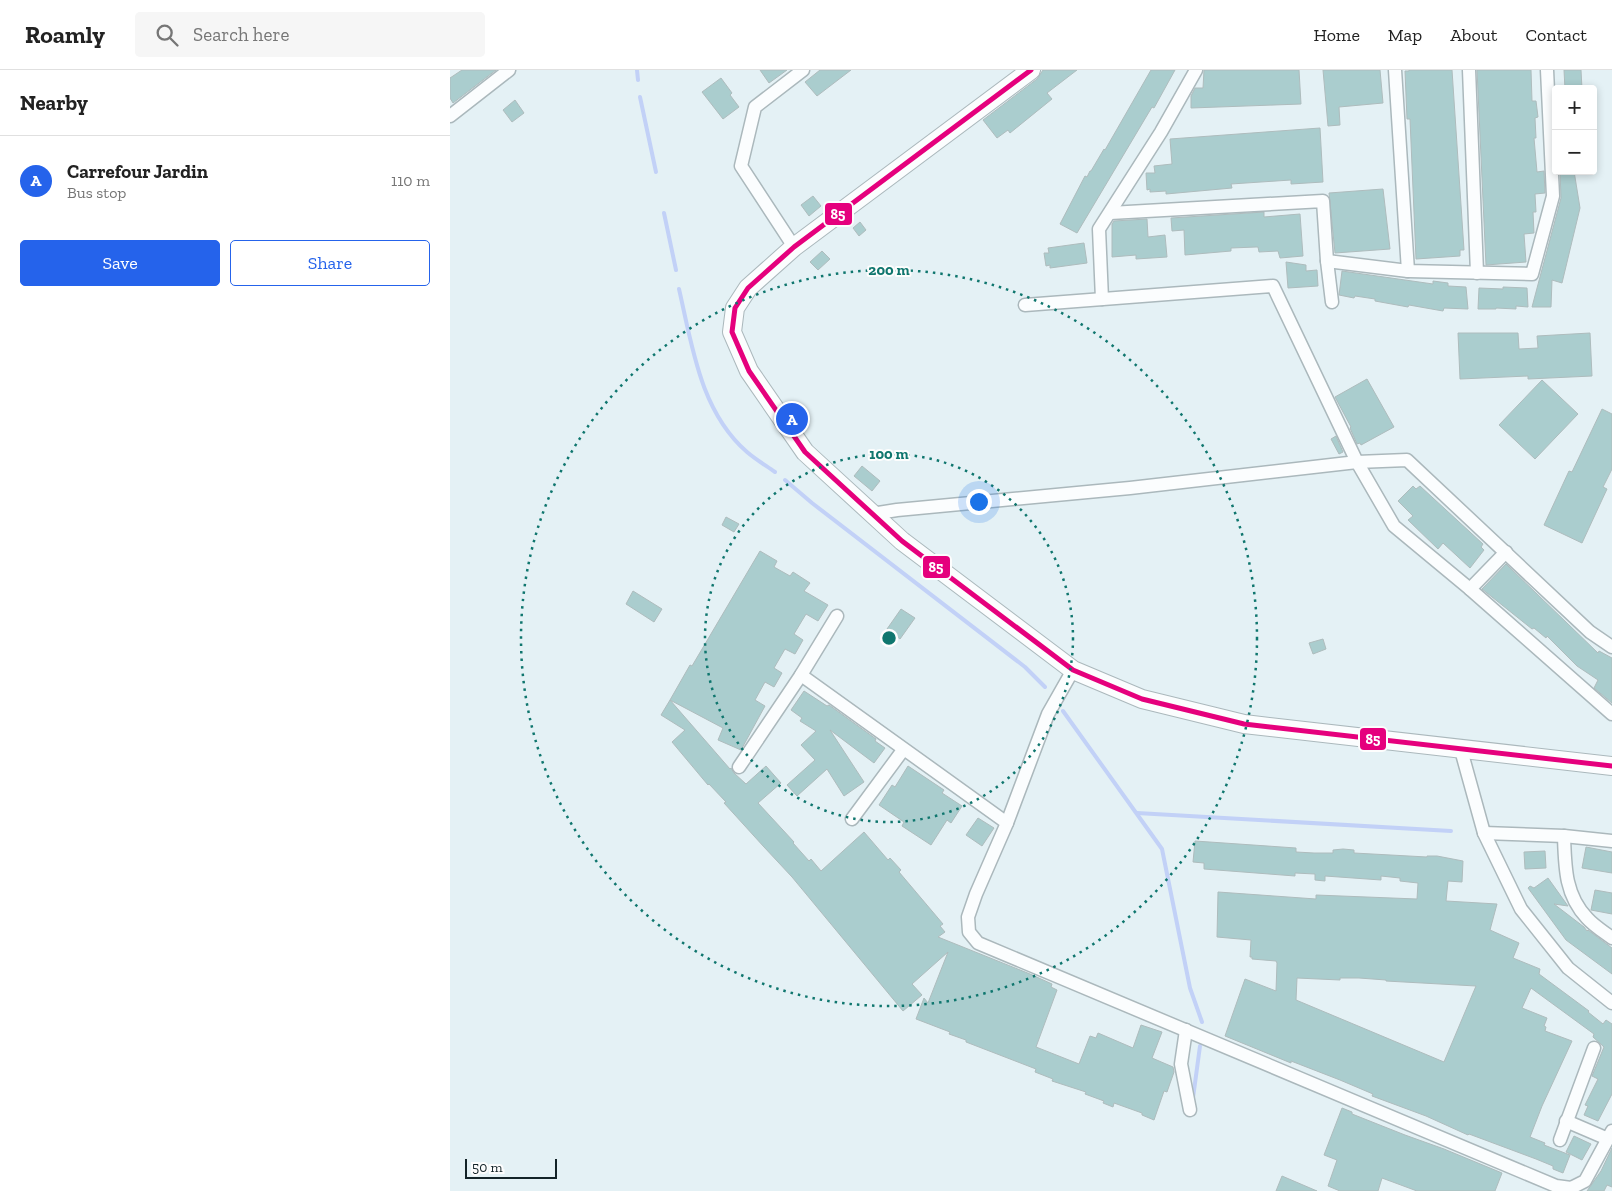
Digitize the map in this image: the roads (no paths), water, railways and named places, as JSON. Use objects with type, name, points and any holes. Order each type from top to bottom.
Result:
[{"type":"street","points":[[450,116],[509,70]]},
{"type":"street","points":[[794,247],[741,166],[755,107],[803,70]]},
{"type":"street","points":[[1031,70],[794,247],[748,288],[735,308],[732,332],[749,371],[805,452],[902,541],[1073,670],[1142,699],[1244,724],[1612,766]]},
{"type":"street","points":[[1102,299],[1099,229],[1161,132],[1196,70]]},
{"type":"street","points":[[1395,70],[1408,270]]},
{"type":"street","points":[[1469,70],[1477,273]]},
{"type":"street","points":[[1327,261],[1408,270],[1532,274],[1553,196],[1547,70]]},
{"type":"street","points":[[1110,213],[1323,200],[1332,302]]},
{"type":"street","points":[[1025,305],[1273,286],[1357,462],[1394,526],[1470,589],[1612,714]]},
{"type":"street","points":[[872,514],[1130,488],[1357,462],[1407,460],[1590,632],[1612,647]]},
{"type":"street","points":[[1470,589],[1506,552]]},
{"type":"street","points":[[739,766],[801,675],[837,616]]},
{"type":"street","points":[[1073,670],[1048,714],[1007,823],[976,894],[968,917],[969,932],[978,943],[1556,1186],[1571,1188],[1585,1181],[1610,1135],[1566,1121]]},
{"type":"street","points":[[801,675],[1007,823]]},
{"type":"street","points":[[852,819],[903,750]]},
{"type":"street","points":[[1461,750],[1484,833],[1521,909],[1568,968],[1612,1003]]},
{"type":"street","points":[[1484,833],[1612,840]]},
{"type":"street","points":[[1564,836],[1565,871],[1570,893],[1587,918],[1612,938]]},
{"type":"street","points":[[1186,1030],[1181,1064],[1190,1110]]},
{"type":"street","points":[[1560,1140],[1594,1048]]},
{"type":"waterway","points":[[637,70],[638,80]]},
{"type":"waterway","points":[[640,97],[656,172]]},
{"type":"waterway","points":[[664,213],[676,270]]},
{"type":"waterway","points":[[679,289],[700,376],[718,417],[731,436],[747,452],[775,472]]},
{"type":"waterway","points":[[785,480],[812,503],[1025,667],[1045,687]]},
{"type":"waterway","points":[[1063,711],[1162,849],[1190,988],[1202,1022]]},
{"type":"waterway","points":[[1137,813],[1451,831]]},
{"type":"waterway","points":[[1193,1098],[1200,1046]]},
{"type":"place","name":"Carrefour Jardin","points":[[792,419]]}]
